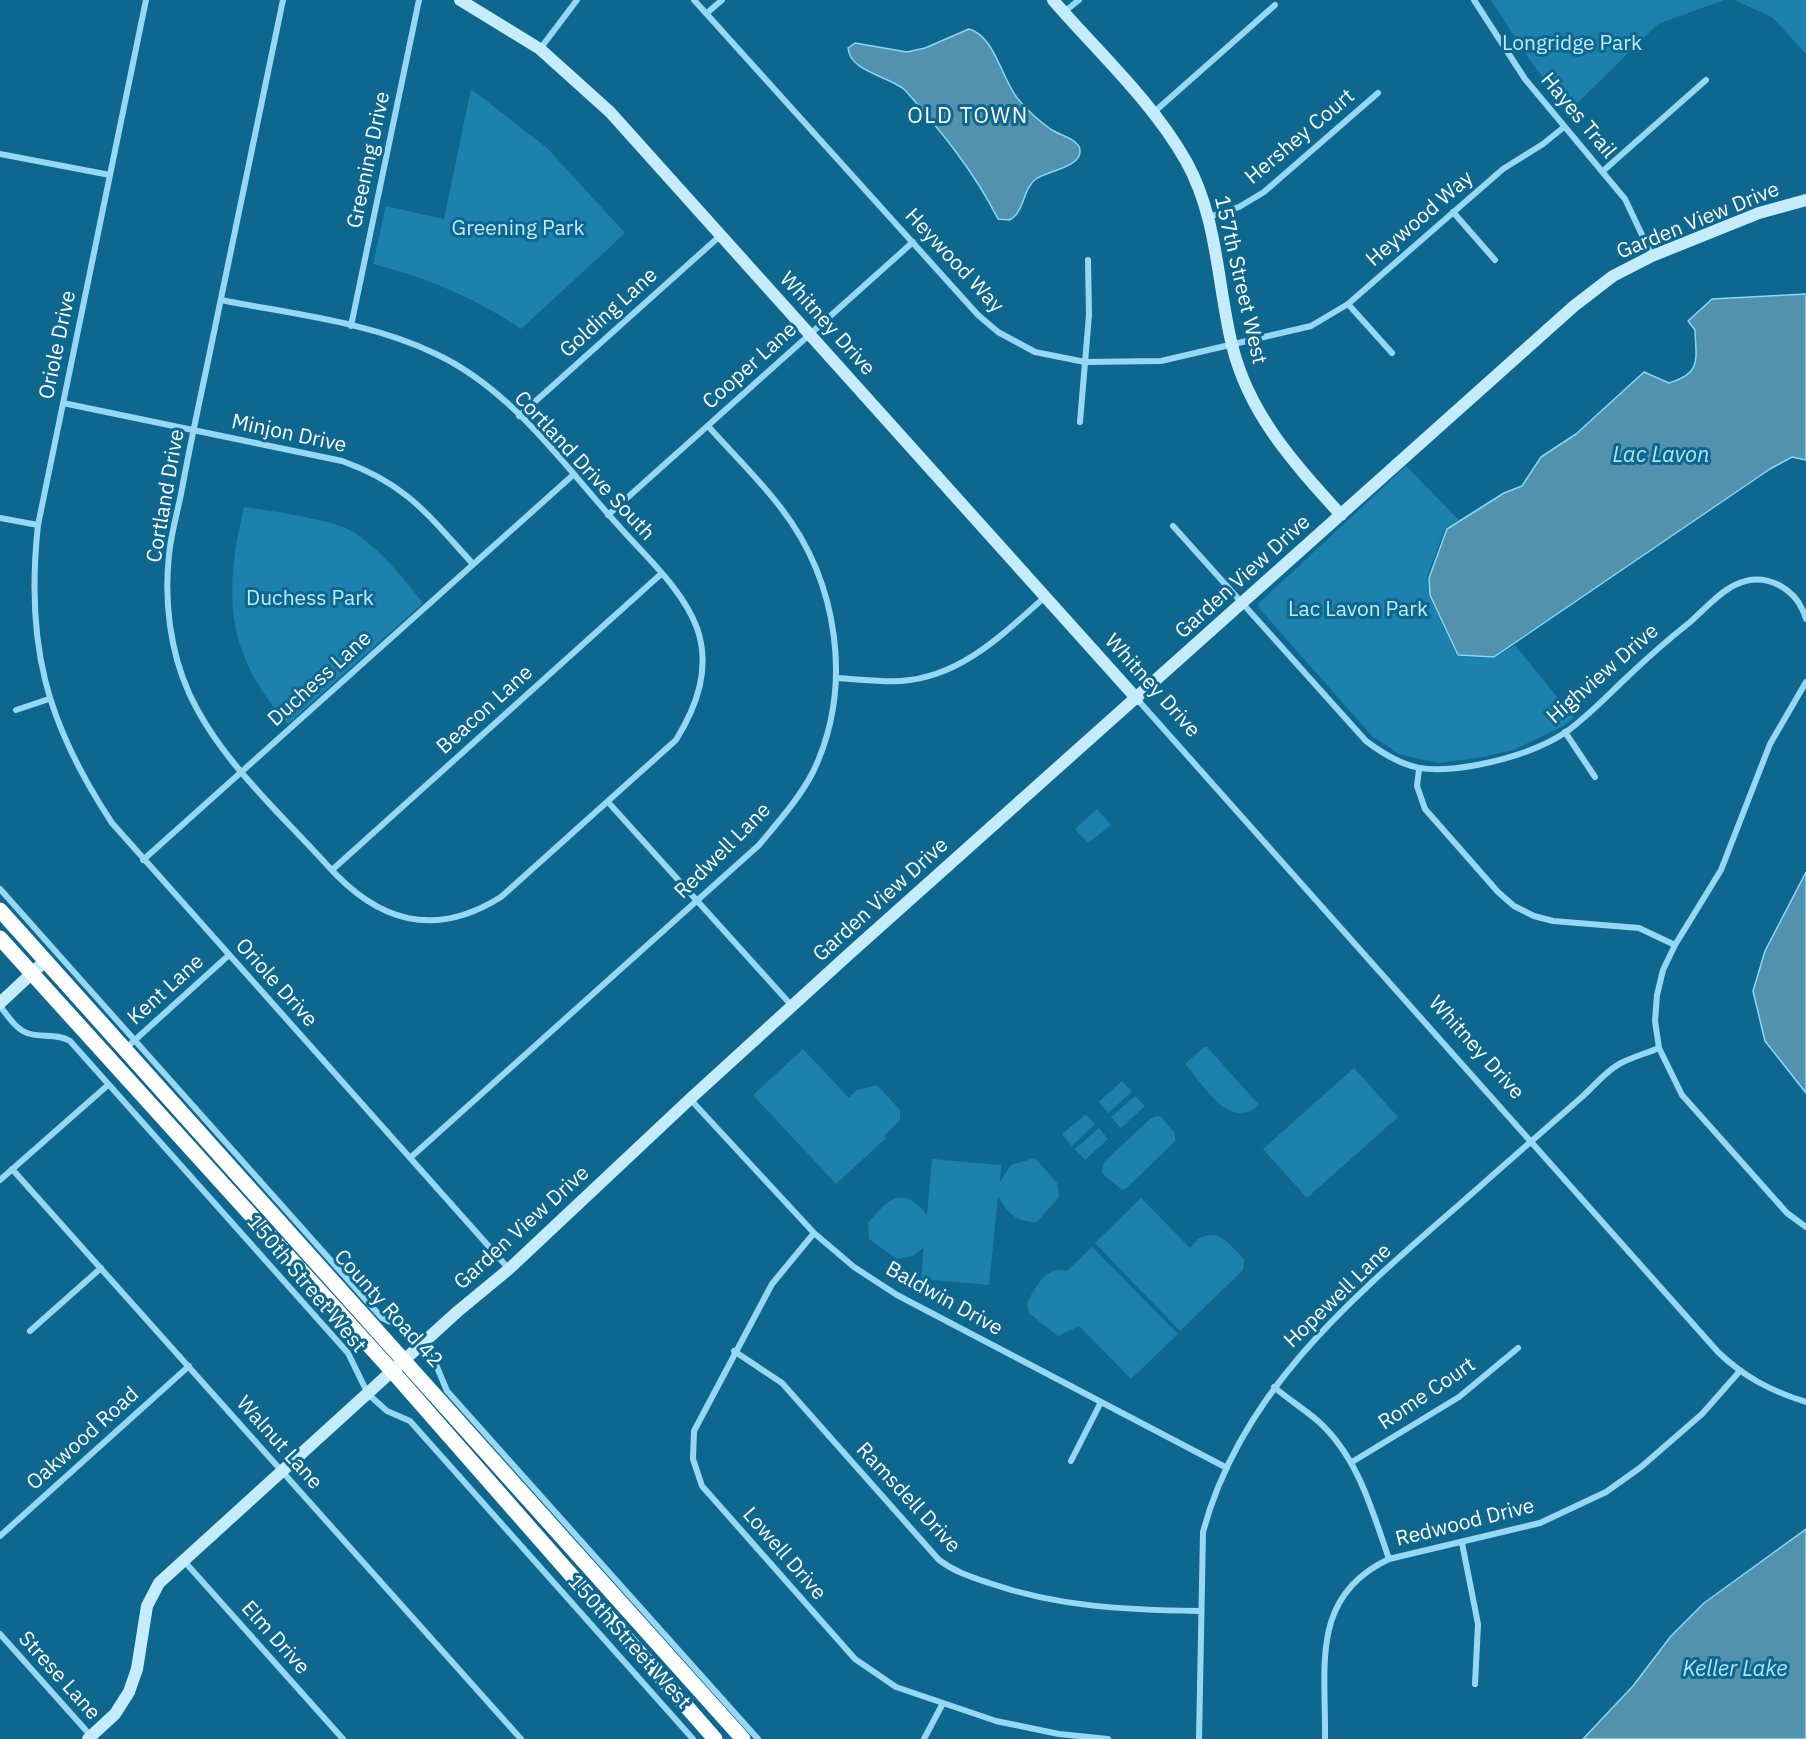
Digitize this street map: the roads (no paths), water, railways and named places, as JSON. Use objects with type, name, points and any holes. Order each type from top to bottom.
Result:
[{"type":"highway","name":"County Road 42","points":[[0,910],[45,961],[130,1045],[743,1739]]},
{"type":"highway","name":"County Road 42","points":[[0,938],[393,1372],[715,1739]]},
{"type":"street","name":"Oriole Drive","points":[[146,0],[38,525],[33,570],[33,611],[39,658],[49,699],[64,741],[86,784],[112,823],[509,1269]]},
{"type":"street","name":"Cortland Drive","points":[[283,0],[169,555],[168,616],[176,655],[189,693],[208,728],[242,771],[332,870],[366,902],[388,914],[421,921],[458,918],[480,910],[501,897],[608,802]]},
{"type":"street","name":"Greening Drive","points":[[351,326],[419,0]]},
{"type":"street","name":"Whitney Drive","points":[[460,0],[540,49],[610,111],[1532,1140],[1718,1352],[1739,1372],[1775,1392],[1806,1402]]},
{"type":"street","points":[[540,49],[577,0]]},
{"type":"street","name":"Heywood Way","points":[[694,0],[978,315],[998,332],[1035,352],[1085,362],[1161,361],[1311,326],[1348,304],[1503,169],[1543,144],[1564,127]]},
{"type":"street","points":[[707,13],[722,0]]},
{"type":"street","name":"157th Street West","points":[[1053,0],[1152,113],[1186,162],[1209,216],[1232,346],[1246,387],[1268,429],[1288,456],[1341,515]]},
{"type":"street","points":[[1064,13],[1079,0]]},
{"type":"street","name":"Hayes Trail","points":[[1474,0],[1525,79],[1625,200],[1652,256]]},
{"type":"street","points":[[1152,113],[1275,5]]},
{"type":"street","points":[[1603,171],[1706,80]]},
{"type":"street","name":"Hershey Court","points":[[1209,216],[1239,207],[1264,192],[1378,93]]},
{"type":"street","points":[[0,153],[110,175]]},
{"type":"street","name":"Garden View Drive","points":[[91,1738],[115,1714],[129,1692],[137,1669],[147,1606],[159,1583],[282,1470],[509,1269],[792,1006],[1574,306],[1613,276],[1652,256],[1759,213],[1806,200]]},
{"type":"street","points":[[1453,212],[1495,260]]},
{"type":"street","name":"Golding Lane","points":[[519,416],[721,235]]},
{"type":"street","name":"Cooper Lane","points":[[609,515],[913,242]]},
{"type":"street","points":[[1080,422],[1089,315],[1088,260]]},
{"type":"street","name":"Cortland Drive South","points":[[221,300],[396,337],[438,354],[477,378],[519,416],[684,602],[698,629],[703,659],[700,691],[691,716],[676,740],[608,802]]},
{"type":"street","points":[[1348,304],[1392,353]]},
{"type":"street","name":"Minjon Drive","points":[[63,403],[342,461],[375,472],[414,499],[473,564]]},
{"type":"street","name":"Redwell Lane","points":[[410,1158],[759,845],[798,798],[813,771],[826,738],[836,678],[836,648],[831,614],[823,584],[810,552],[781,508],[708,426]]},
{"type":"street","name":"Duchess Lane","points":[[143,860],[573,475]]},
{"type":"street","points":[[0,518],[38,525]]},
{"type":"street","name":"Highview Drive","points":[[1173,526],[1366,741],[1391,760],[1419,769],[1450,770],[1502,760],[1535,749],[1565,732],[1588,715],[1653,652],[1734,585],[1753,580],[1773,582],[1790,591],[1803,607],[1806,619]]},
{"type":"street","name":"Beacon Lane","points":[[332,870],[661,574]]},
{"type":"street","points":[[836,678],[902,681],[949,670],[987,649],[1046,596]]},
{"type":"street","points":[[1806,682],[1770,744],[1721,870],[1675,945],[1663,970],[1657,995],[1655,1021],[1659,1048],[1682,1095],[1787,1213],[1806,1227]]},
{"type":"street","points":[[16,710],[49,699]]},
{"type":"street","points":[[1565,732],[1595,777]]},
{"type":"street","points":[[1419,769],[1417,786],[1425,809],[1498,892],[1514,906],[1534,916],[1553,921],[1639,928],[1675,945]]},
{"type":"street","points":[[608,802],[792,1006]]},
{"type":"street","name":"150th Street West","points":[[0,889],[130,1045],[382,1318],[410,1331],[432,1355],[447,1391],[758,1739]]},
{"type":"street","name":"Kent Lane","points":[[130,1045],[229,955]]},
{"type":"street","points":[[0,1004],[45,961]]},
{"type":"street","name":"150th Street West","points":[[0,1004],[20,1029],[28,1033],[64,1038],[70,1041],[348,1353],[368,1394],[387,1411],[410,1421],[693,1739]]},
{"type":"street","name":"Hopewell Lane","points":[[1199,1739],[1199,1611],[1203,1532],[1211,1500],[1274,1387],[1300,1353],[1335,1316],[1532,1140],[1619,1064],[1659,1048]]},
{"type":"street","points":[[0,1180],[108,1085]]},
{"type":"street","name":"Baldwin Drive","points":[[690,1099],[814,1233],[854,1267],[897,1295],[1227,1468]]},
{"type":"street","name":"Walnut Lane","points":[[12,1170],[521,1739]]},
{"type":"street","name":"Lowell Drive","points":[[814,1233],[772,1284],[694,1431],[693,1459],[702,1486],[855,1659],[896,1687],[942,1705],[996,1721],[1059,1736],[1108,1739]]},
{"type":"street","points":[[30,1331],[100,1268]]},
{"type":"street","name":"Rome Court","points":[[1352,1462],[1459,1398],[1518,1348]]},
{"type":"street","name":"Ramsdell Drive","points":[[734,1352],[782,1383],[939,1560],[954,1571],[1011,1591],[1070,1605],[1123,1610],[1199,1611]]},
{"type":"street","name":"Oakwood Road","points":[[0,1536],[189,1366]]},
{"type":"street","name":"Redwood Drive","points":[[1325,1739],[1326,1641],[1331,1616],[1340,1597],[1353,1581],[1370,1568],[1389,1559],[1540,1524],[1606,1492],[1641,1467],[1702,1414],[1739,1372]]},
{"type":"street","points":[[1274,1387],[1319,1422],[1352,1462],[1367,1494],[1389,1559]]},
{"type":"street","points":[[1071,1461],[1101,1402]]},
{"type":"street","points":[[1462,1543],[1478,1624],[1475,1684]]},
{"type":"street","name":"Elm Drive","points":[[183,1560],[343,1739]]},
{"type":"street","name":"Strese Lane","points":[[0,1634],[91,1738]]},
{"type":"street","points":[[924,1739],[942,1705]]},
{"type":"water","points":[[969,29],[978,33],[992,49],[1012,91],[1025,107],[1038,120],[1074,141],[1080,148],[1079,156],[1075,161],[1031,183],[1021,207],[1009,220],[998,219],[989,201],[956,152],[905,90],[856,63],[850,56],[848,48],[855,43],[907,52],[925,48]]},
{"type":"water","name":"Lac Lavon","points":[[1806,294],[1806,460],[1792,457],[1770,469],[1494,657],[1458,655],[1430,595],[1429,578],[1447,529],[1504,493],[1522,486],[1541,457],[1576,434],[1644,372],[1669,383],[1687,375],[1695,364],[1696,357],[1695,330],[1688,321],[1712,299]]},
{"type":"water","points":[[1806,872],[1806,1093],[1765,1041],[1753,991],[1765,951]]},
{"type":"water","name":"Keller Lake","points":[[1806,1529],[1806,1739],[1583,1739],[1633,1686],[1671,1636],[1704,1603]]},
{"type":"district","name":"OLD TOWN","points":[[968,117]]},
{"type":"park label","name":"Longridge Park","points":[[1572,44]]},
{"type":"park label","name":"Greening Park","points":[[518,229]]},
{"type":"park label","name":"Duchess Park","points":[[310,599]]},
{"type":"park label","name":"Lac Lavon Park","points":[[1358,610]]}]
